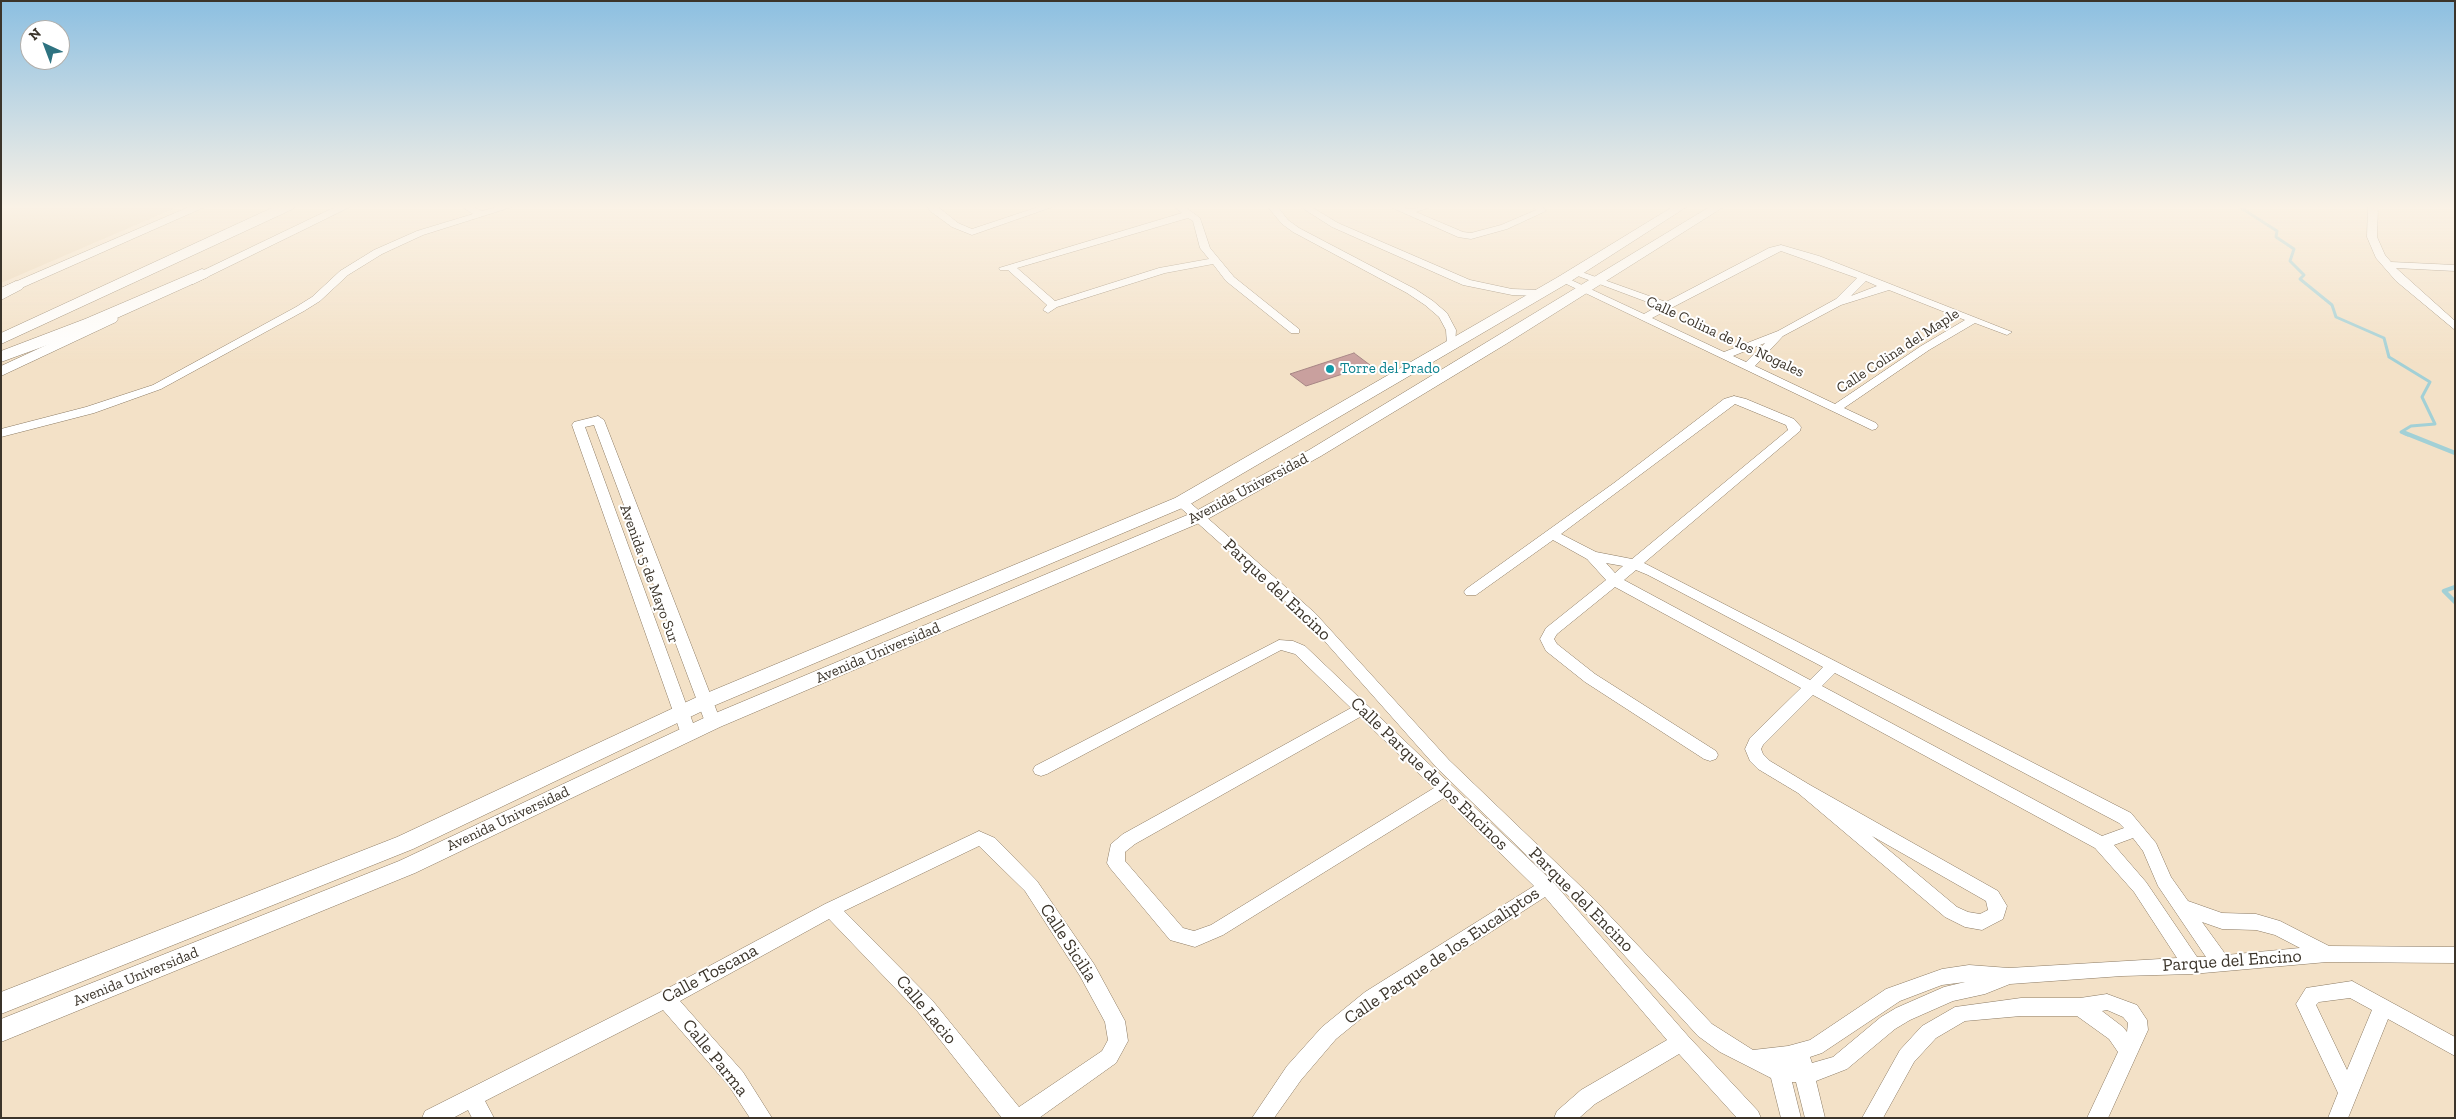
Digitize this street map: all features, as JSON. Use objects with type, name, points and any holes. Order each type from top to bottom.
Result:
[{"type":"highway","points":[[1,325],[147,258]]},
{"type":"highway","points":[[1,339],[175,258]]},
{"type":"highway","points":[[1,357],[91,323],[202,274]]},
{"type":"highway","points":[[1,294],[16,286]]},
{"type":"main road","points":[[16,286],[80,258]]},
{"type":"main road","points":[[1,372],[235,258]]},
{"type":"main road","name":"Avenida Universidad","points":[[1,1003],[405,843],[704,702],[1181,502],[1598,258]]},
{"type":"main road","name":"Avenida Universidad","points":[[1,1031],[407,867],[713,722],[1198,516],[1315,453],[1635,258]]},
{"type":"street","points":[[1,433],[90,410],[157,387],[300,310],[316,299],[344,274],[368,258]]},
{"type":"street","points":[[1040,258],[1007,268],[1051,307],[1163,270],[1214,261]]},
{"type":"street","points":[[1212,258],[1236,286],[1295,331]]},
{"type":"street","points":[[1350,258],[1389,279],[1428,303],[1443,315],[1451,330],[1451,343]]},
{"type":"street","points":[[1410,258],[1467,283],[1512,292],[1539,293]]},
{"type":"street","points":[[1646,317],[1757,258]]},
{"type":"street","points":[[1810,258],[1893,287],[2007,332]]},
{"type":"street","points":[[2382,258],[2421,299],[2455,327]]},
{"type":"street","points":[[2392,258],[2439,267]]},
{"type":"street","points":[[2387,265],[2455,268]]},
{"type":"street","name":"Calle Colina de los Nogales","points":[[1569,276],[1598,281],[1667,306]]},
{"type":"street","name":"Calle Colina de los Nogales","points":[[1569,276],[1585,290],[1646,317],[1872,426]]},
{"type":"street","points":[[1726,355],[1782,333],[1838,302],[1864,277]]},
{"type":"street","points":[[1838,302],[1850,300],[1880,288],[1893,287]]},
{"type":"street","points":[[1610,301],[1625,291]]},
{"type":"street","name":"Calle Colina del Maple","points":[[1837,408],[1925,348],[1974,319]]},
{"type":"street","points":[[1749,366],[1782,333]]},
{"type":"street","points":[[1471,592],[1619,486],[1728,402],[1734,400],[1742,401],[1790,422],[1795,427],[1794,431],[1635,564],[1551,631],[1546,639],[1551,647],[1590,678],[1710,755]]},
{"type":"street","name":"Avenida 5 de Mayo Sur","points":[[689,734],[578,425],[598,420],[713,722]]},
{"type":"street","name":"Parque del Encino","points":[[1181,502],[1310,616],[1444,764],[1588,904],[1705,1030],[1727,1046],[1752,1059],[1777,1064],[1804,1074],[1840,1063],[1903,1014],[1951,993],[1985,986],[2009,976]]},
{"type":"street","points":[[1552,534],[1592,556],[1635,564],[2125,818],[2137,830],[2150,848],[2164,881],[2221,964]]},
{"type":"street","points":[[1592,556],[1614,581],[2100,842],[2140,887],[2192,966]]},
{"type":"street","name":"Calle Parque de los Encinos","points":[[1040,770],[1279,645],[1286,644],[1300,650],[1546,887],[1681,1042],[1751,1118]]},
{"type":"street","points":[[1804,790],[1951,912],[1966,919],[1982,922],[1997,914],[1998,906],[1992,896],[1804,790],[1764,765],[1753,749],[1756,742],[1833,666]]},
{"type":"street","points":[[1362,709],[1129,839],[1117,849],[1116,862],[1177,935],[1195,939],[1217,930],[1444,790]]},
{"type":"street","points":[[2100,842],[2137,830]]},
{"type":"street","name":"Calle Toscana","points":[[432,1118],[666,999],[831,909],[972,840],[979,838],[989,843]]},
{"type":"street","name":"Calle Sicilia","points":[[989,843],[1032,886],[1087,970],[1115,1020],[1118,1041],[1109,1056],[1021,1118]]},
{"type":"street","name":"Calle Parque de los Eucaliptos","points":[[1262,1118],[1294,1073],[1329,1033],[1372,998],[1546,887]]},
{"type":"street","points":[[2181,906],[2222,921],[2256,922],[2280,929],[2327,954]]},
{"type":"street","name":"Calle Lacio","points":[[831,909],[926,1006],[1015,1118]]},
{"type":"street","name":"Parque del Encino","points":[[1777,1064],[1799,1052],[1815,1047],[1893,995],[1942,976],[1969,973],[2009,976],[2122,968],[2192,966],[2327,954],[2455,955]]},
{"type":"street","points":[[2347,1091],[2306,1004],[2313,994],[2352,989],[2455,1047]]},
{"type":"street","name":"Calle Parma","points":[[666,999],[736,1079],[762,1118]]},
{"type":"street","points":[[1872,1118],[1907,1056],[1929,1032],[1962,1014],[2021,1007],[2080,1006],[2116,1033],[2128,1050],[2118,1076],[2097,1118]]},
{"type":"street","points":[[2338,1118],[2347,1091],[2383,1007]]},
{"type":"street","points":[[1564,1118],[1588,1097],[1681,1042]]},
{"type":"street","points":[[1799,1052],[1815,1118]]},
{"type":"street","points":[[1777,1064],[1791,1118]]},
{"type":"street","points":[[472,1098],[484,1118]]},
{"type":"shaded area","points":[[1,258],[59,258],[1,283]]},
{"type":"building","name":"Torre del Prado","points":[[1354,353],[1370,365],[1306,386],[1290,374]]},
{"type":"waterway","points":[[2291,258],[2290,261],[2304,275],[2300,279],[2332,305],[2336,317],[2384,338],[2389,357],[2430,382],[2422,397],[2435,424],[2411,426],[2401,432],[2408,435]]},
{"type":"waterway","points":[[2405,433],[2455,453]]},
{"type":"waterway","points":[[2455,587],[2444,591],[2455,602]]},
{"type":"place","name":"Torre del Prado","points":[[1330,369]]}]
